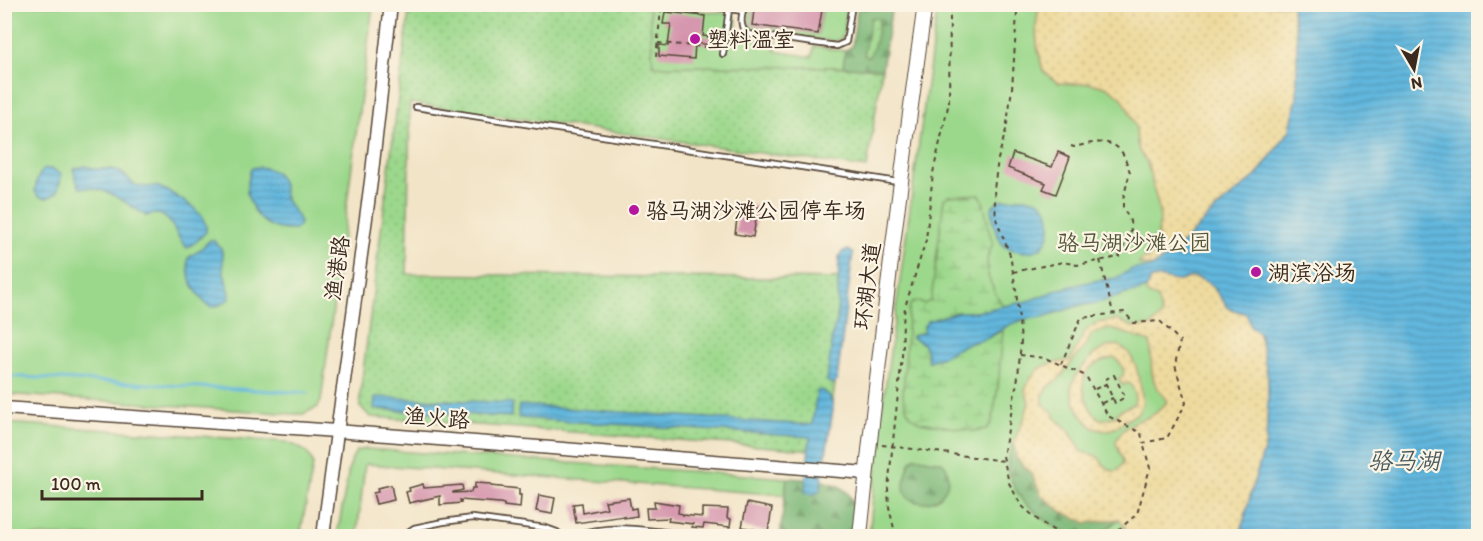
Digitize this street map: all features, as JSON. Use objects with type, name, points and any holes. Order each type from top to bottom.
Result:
[{"type":"main road","name":"环湖大道","points":[[860,537],[869,443],[925,4]]},
{"type":"street","name":"渔港路","points":[[323,537],[391,4]]},
{"type":"street","name":"渔火路","points":[[4,408],[336,431],[866,473]]},
{"type":"lane","points":[[696,4],[743,11]]},
{"type":"lane","points":[[744,4],[741,27],[748,34],[837,46],[846,42],[852,4]]},
{"type":"lane","points":[[1004,4],[1018,7]]},
{"type":"lane","points":[[723,51],[729,9]]},
{"type":"lane","points":[[416,107],[901,182]]},
{"type":"lane","points":[[402,537],[414,528],[473,518],[546,528],[562,537]]},
{"type":"lane","points":[[574,537],[601,529],[644,529],[692,537]]},
{"type":"path","points":[[894,537],[888,489],[903,346],[903,319],[926,240],[933,173],[949,102],[950,14],[953,4]]},
{"type":"path","points":[[656,57],[661,10],[705,14],[706,6]]},
{"type":"path","points":[[1018,7],[1012,89],[994,189],[996,219],[1010,255],[1021,341],[1012,418],[1003,456],[1009,483],[1021,505],[1062,537]]},
{"type":"path","points":[[657,43],[723,51]]},
{"type":"path","points":[[1012,272],[1063,262],[1077,265],[1119,257],[1131,231],[1122,199],[1131,172],[1119,148],[1099,141],[1071,146]]},
{"type":"path","points":[[1100,260],[1113,314]]},
{"type":"path","points":[[1061,364],[1081,318],[1124,312],[1134,323],[1160,321],[1180,342],[1175,365],[1186,403],[1167,438],[1143,443]]},
{"type":"path","points":[[1020,355],[1045,358],[1086,376],[1108,416],[1141,433],[1150,468],[1137,514],[1112,537]]},
{"type":"path","points":[[1114,375],[1125,398],[1115,402],[1113,398],[1104,380],[1114,375]]},
{"type":"path","points":[[1094,390],[1106,384]]},
{"type":"path","points":[[1101,404],[1113,398]]},
{"type":"path","points":[[869,443],[1004,461]]},
{"type":"green space","points":[[4,5],[373,5],[321,401],[318,407],[303,414],[293,414],[5,394]]},
{"type":"green space","points":[[410,5],[649,5],[653,66],[882,69],[867,168],[410,103],[407,274],[849,279],[826,451],[371,417],[360,407]]},
{"type":"green space","points":[[649,5],[733,14],[737,24],[736,31],[750,38],[777,40],[775,51],[812,57],[814,46],[845,51],[843,67],[653,66]]},
{"type":"green space","points":[[750,5],[755,5],[752,25],[818,34],[823,5],[842,5],[846,17],[844,31],[841,39],[832,41],[755,31],[749,24]]},
{"type":"green space","points":[[858,5],[892,5],[882,69],[843,67],[845,51],[852,46]]},
{"type":"green space","name":"骆马湖沙滩公园","points":[[938,5],[1400,5],[1316,536],[869,536],[881,418]]},
{"type":"green space","points":[[871,18],[879,19],[874,44],[868,57],[865,56],[864,51]]},
{"type":"green space","points":[[979,194],[983,200],[993,243],[987,259],[988,276],[1003,306],[976,312],[958,312],[928,321],[924,326],[924,333],[912,336],[923,344],[928,361],[940,358],[963,345],[988,338],[1003,330],[998,387],[992,422],[987,429],[973,431],[920,422],[907,410],[903,396],[910,305],[915,301],[924,304],[931,301],[944,199],[948,196]]},
{"type":"green space","points":[[4,423],[287,442],[307,453],[313,465],[300,536],[5,536]]},
{"type":"green space","points":[[1014,441],[1016,458],[1031,473],[1041,494],[1086,523],[1119,519],[1098,536],[1069,536],[1041,517],[1022,500],[1008,471],[1008,458]]},
{"type":"green space","points":[[366,449],[787,478],[785,495],[365,464],[357,536],[337,536],[352,459],[356,451]]},
{"type":"green space","points":[[916,457],[939,461],[946,466],[948,480],[945,489],[936,499],[920,502],[906,495],[904,484],[909,465]]},
{"type":"green space","points":[[787,478],[828,482],[845,491],[851,498],[854,508],[851,536],[780,536]]},
{"type":"sand","points":[[1039,5],[1293,5],[1297,36],[1297,98],[1290,130],[1257,175],[1214,211],[1174,252],[1153,267],[1139,264],[1155,253],[1160,219],[1158,205],[1147,162],[1139,151],[1136,128],[1128,109],[1122,98],[1109,88],[1090,83],[1058,83],[1043,71],[1037,45],[1036,27]]},
{"type":"sand","points":[[1155,277],[1180,281],[1192,277],[1206,281],[1219,294],[1228,308],[1247,314],[1251,327],[1259,333],[1268,378],[1266,444],[1240,536],[1127,536],[1119,519],[1086,523],[1062,512],[1041,495],[1031,473],[1016,458],[1014,441],[1025,416],[1029,402],[1025,390],[1033,375],[1042,367],[1070,360],[1085,331],[1096,323],[1117,320],[1134,327],[1151,326],[1162,315],[1157,298],[1147,294],[1146,289],[1150,280]],"holes":[[[1109,329],[1150,342],[1153,376],[1156,386],[1167,402],[1156,413],[1136,421],[1121,432],[1116,441],[1123,462],[1114,472],[1106,467],[1097,456],[1082,452],[1069,430],[1043,404],[1043,395],[1050,385],[1060,378],[1092,334]]]},
{"type":"sand","points":[[1118,345],[1129,353],[1136,366],[1143,403],[1138,413],[1115,428],[1105,431],[1093,428],[1082,416],[1075,404],[1071,388],[1076,375],[1093,355],[1106,347]],"holes":[[[1116,358],[1122,366],[1123,376],[1119,378],[1122,385],[1129,383],[1133,388],[1134,404],[1119,411],[1116,416],[1102,420],[1095,415],[1088,404],[1084,392],[1084,377],[1092,366]]]},
{"type":"water","name":"骆马湖","points":[[1293,5],[1478,5],[1478,536],[1240,536],[1266,444],[1268,378],[1259,333],[1251,327],[1247,314],[1228,308],[1204,280],[1190,277],[1178,281],[1161,278],[1150,280],[1146,289],[1141,291],[1094,304],[1081,305],[1043,317],[1026,319],[1009,325],[988,338],[964,345],[940,358],[928,361],[924,346],[920,341],[912,338],[924,332],[924,326],[928,321],[958,312],[976,312],[1028,301],[1060,289],[1116,278],[1132,269],[1150,268],[1174,252],[1214,211],[1257,175],[1290,130],[1297,98],[1297,36]]},
{"type":"water","points":[[85,166],[111,169],[122,173],[135,185],[156,186],[168,191],[193,207],[202,217],[206,225],[206,232],[187,248],[162,215],[146,216],[107,192],[80,188],[73,169]]},
{"type":"water","points":[[260,167],[273,171],[281,179],[284,197],[299,220],[300,224],[295,230],[275,228],[264,222],[255,212],[248,196],[247,186],[251,168]]},
{"type":"water","points":[[45,169],[62,174],[57,193],[48,198],[40,197],[35,192],[37,179]]},
{"type":"water","points":[[1020,198],[1038,201],[1047,209],[1049,215],[1050,229],[1046,242],[1036,250],[1023,252],[1003,246],[994,226],[993,205],[1001,200]]},
{"type":"water","points":[[210,240],[221,248],[223,270],[230,294],[229,299],[212,307],[203,301],[192,285],[188,264],[188,258]]},
{"type":"water","points":[[849,250],[853,253],[837,380],[834,384],[827,381],[833,332],[837,321],[839,257],[843,251]]},
{"type":"water","points":[[821,390],[830,397],[833,410],[820,491],[813,495],[805,493],[810,437],[518,418],[519,405],[812,425],[817,391]]},
{"type":"water","points":[[375,397],[512,403],[511,417],[374,409]]},
{"type":"building","points":[[755,4],[823,4],[818,34],[752,25]]},
{"type":"building","points":[[665,12],[705,16],[703,36],[721,38],[720,46],[695,43],[694,59],[659,56],[659,45],[668,46],[671,24],[663,24]]},
{"type":"building","points":[[1058,152],[1070,157],[1056,194],[1043,189],[1046,183],[1008,168],[1013,153],[1052,167]]},
{"type":"building","points":[[739,204],[758,207],[753,237],[735,234]]},
{"type":"building","points":[[475,483],[519,489],[520,508],[504,506],[500,503],[460,500],[461,503],[440,505],[440,496],[409,503],[406,492],[410,491],[409,488],[423,484],[424,488],[462,485],[463,490],[453,493],[471,492],[472,488],[475,488]]},
{"type":"building","points":[[391,485],[394,500],[376,504],[373,493],[378,492],[377,488]]},
{"type":"building","points":[[539,495],[555,498],[552,514],[536,511]]},
{"type":"building","points":[[629,498],[631,509],[636,508],[637,516],[576,523],[573,504],[582,503],[583,513],[607,508],[605,501]]},
{"type":"building","points":[[654,501],[679,505],[678,513],[683,515],[702,517],[702,508],[728,509],[727,518],[731,519],[730,527],[704,524],[703,528],[692,527],[693,524],[668,521],[669,518],[647,519],[646,508],[655,508]]},
{"type":"building","points":[[747,503],[772,508],[768,532],[742,527]]},
{"type":"waterway","points":[[4,376],[308,393]]},
{"type":"place","name":"塑料温室","points":[[695,39]]},
{"type":"place","name":"骆马湖沙滩公园停车场","points":[[634,210]]},
{"type":"place","name":"湖滨浴场","points":[[1256,272]]}]
